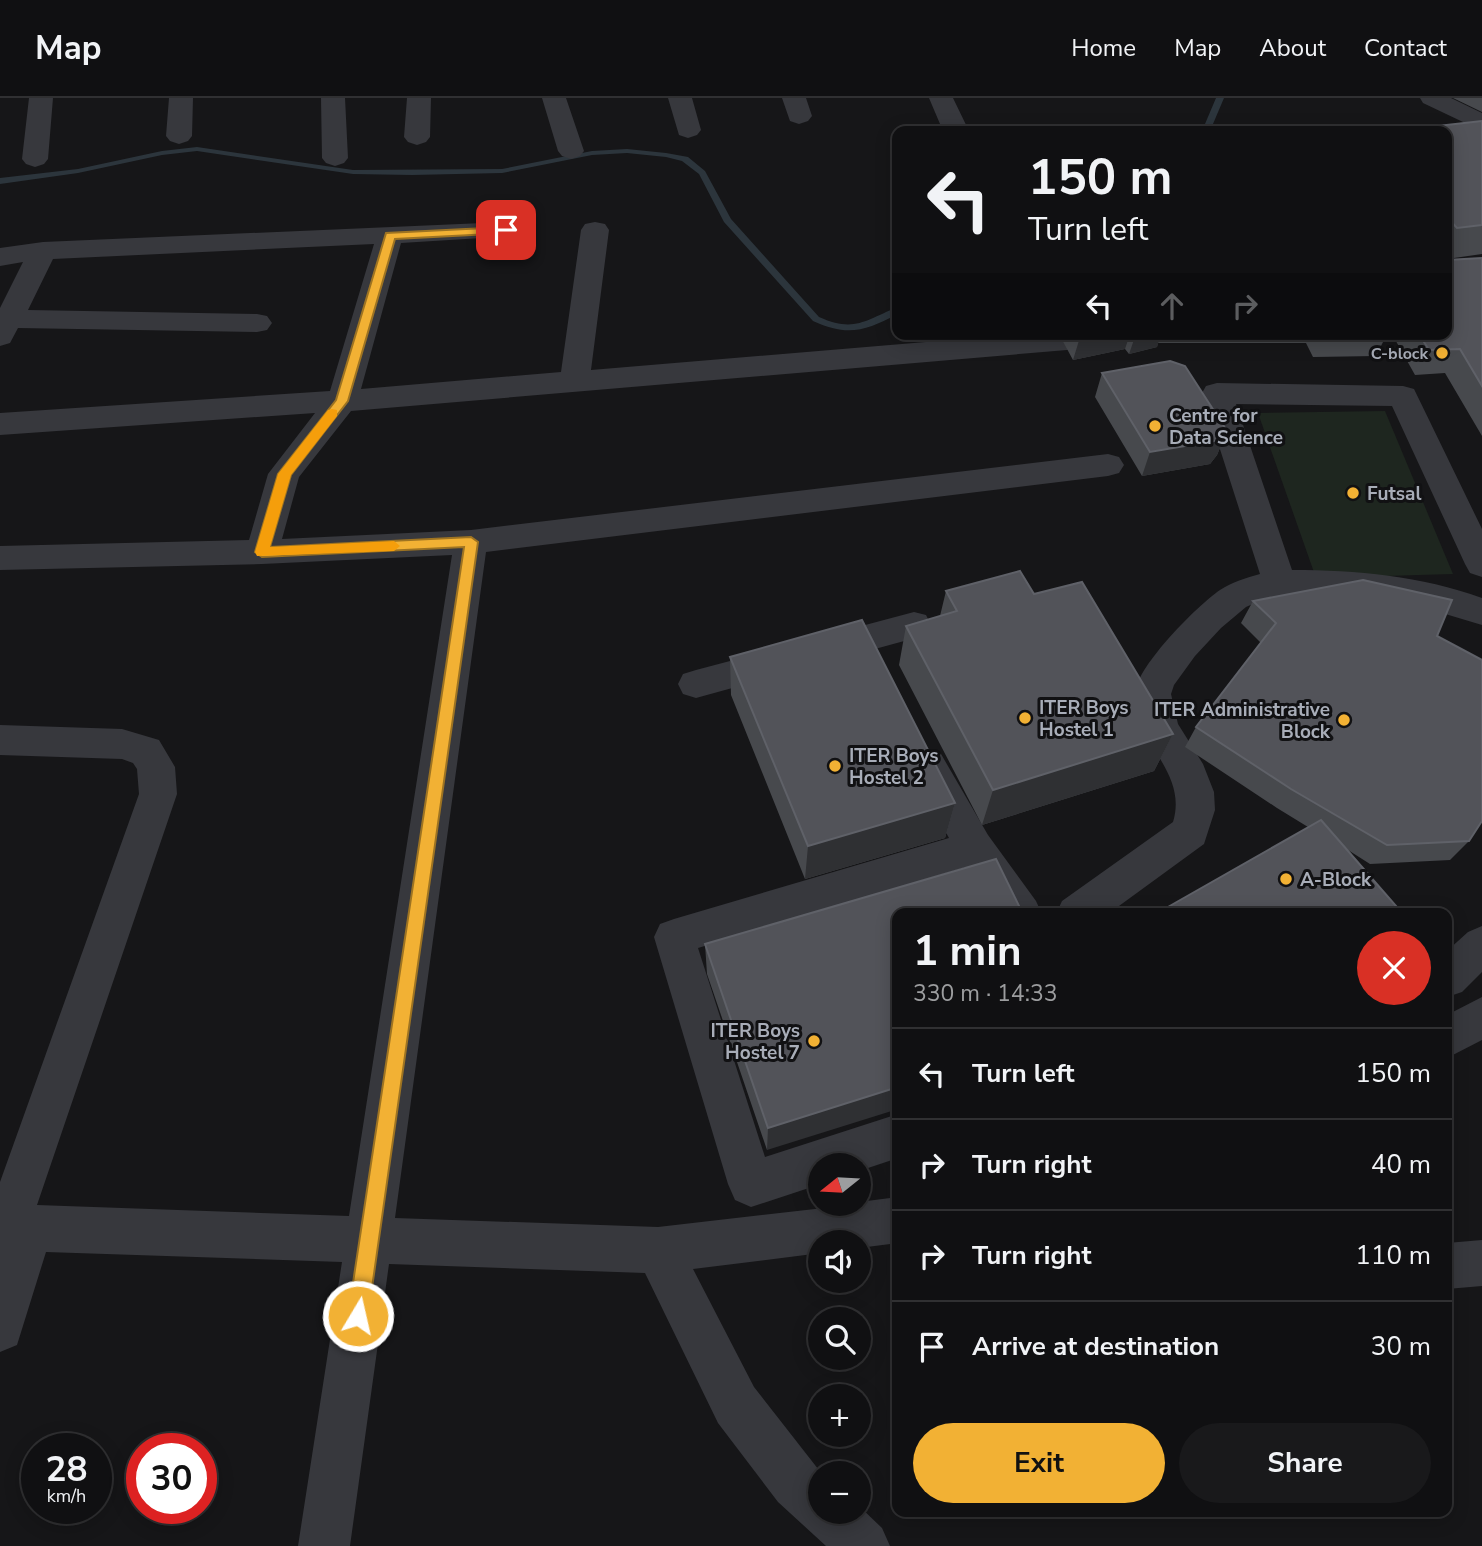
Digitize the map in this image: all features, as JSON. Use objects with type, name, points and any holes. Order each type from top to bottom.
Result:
[{"type":"street","points":[[35,159],[41,98]]},
{"type":"street","points":[[179,136],[181,98]]},
{"type":"street","points":[[333,98],[335,158]]},
{"type":"street","points":[[417,137],[419,98]]},
{"type":"street","points":[[554,98],[571,151]]},
{"type":"street","points":[[680,98],[688,130]]},
{"type":"street","points":[[941,98],[955,126]]},
{"type":"street","points":[[1432,98],[1482,123]]},
{"type":"street","points":[[0,257],[43,251],[506,230]]},
{"type":"street","points":[[575,382],[595,230]]},
{"type":"street","points":[[262,552],[284,474],[342,401],[390,236]]},
{"type":"street","points":[[43,251],[4,327],[257,323]]},
{"type":"street","points":[[0,424],[342,401],[1067,340]]},
{"type":"street","points":[[1280,584],[1217,393],[1403,396],[1482,564]]},
{"type":"street","points":[[0,558],[262,552],[471,542],[1108,465]]},
{"type":"street","points":[[324,1546],[471,542]]},
{"type":"street","points":[[1084,908],[1191,832],[1198,814],[1198,796],[1156,712],[1153,692],[1170,662],[1215,613],[1234,598],[1254,588],[1280,584],[1394,587],[1450,599],[1482,612]]},
{"type":"street","points":[[696,684],[914,625]]},
{"type":"street","points":[[860,639],[878,673]]},
{"type":"street","points":[[909,730],[974,847],[1018,908]]},
{"type":"street","points":[[0,740],[122,744],[146,751],[156,767],[158,794],[13,1227],[0,1328]]},
{"type":"street","points":[[892,1138],[751,1184],[674,937],[974,847]]},
{"type":"street","points":[[1452,973],[1482,944]]},
{"type":"street","points":[[1452,1035],[1482,1017]]},
{"type":"street","points":[[13,1227],[658,1250],[892,1221]]},
{"type":"street","points":[[658,1250],[736,1405],[796,1484],[808,1495]]},
{"type":"street","points":[[1452,1266],[1482,1263]]},
{"type":"street","points":[[840,1524],[864,1546]]},
{"type":"shaded area","name":"Futsal","points":[[1385,411],[1453,574],[1316,578],[1258,413]]},
{"type":"building","points":[[1482,121],[1482,225],[1457,228],[1452,222],[1452,126],[1438,126]]},
{"type":"building","points":[[1482,258],[1482,386],[1460,349],[1429,350],[1423,340],[1452,340],[1452,260]]},
{"type":"building","points":[[1170,361],[1185,366],[1227,431],[1220,440],[1150,452],[1102,373]]},
{"type":"building","name":"ITER Boys Hostel 1","points":[[1020,571],[1034,594],[1082,582],[1173,734],[993,790],[906,626],[957,611],[946,591]]},
{"type":"building","name":"ITER Administrative Block","points":[[1363,580],[1452,600],[1437,636],[1482,660],[1482,821],[1469,841],[1387,845],[1291,789],[1196,727],[1276,623],[1253,601]]},
{"type":"building","name":"ITER Boys Hostel 2","points":[[862,620],[955,803],[808,846],[730,657]]},
{"type":"building","points":[[1321,820],[1398,908],[1169,908]]},
{"type":"building","name":"ITER Boys Hostel 7","points":[[996,859],[1020,908],[892,908],[892,1089],[768,1128],[705,944]]},
{"type":"waterway","points":[[1208,126],[1220,98]]},
{"type":"waterway","points":[[0,181],[78,171],[162,153],[197,149],[353,172],[412,173],[502,171],[592,153],[627,151],[666,155],[685,159],[702,173],[727,220],[816,319],[849,329],[867,325],[892,313]]},
{"type":"slow traffic","points":[[332,413],[284,474],[262,552],[394,546]]},
{"type":"place","name":"C-block","points":[[1442,353]]},
{"type":"place","name":"Centre for Data Science","points":[[1155,426]]},
{"type":"place","name":"Futsal","points":[[1353,493]]},
{"type":"place","name":"ITER Boys Hostel 1","points":[[1025,718]]},
{"type":"place","name":"ITER Administrative Block","points":[[1344,720]]},
{"type":"place","name":"ITER Boys Hostel 2","points":[[835,766]]},
{"type":"place","name":"A-Block","points":[[1286,879]]},
{"type":"place","name":"ITER Boys Hostel 7","points":[[814,1041]]},
{"type":"route","points":[[358,1316],[471,542],[262,552],[284,474],[342,401],[390,236],[506,230]]}]
